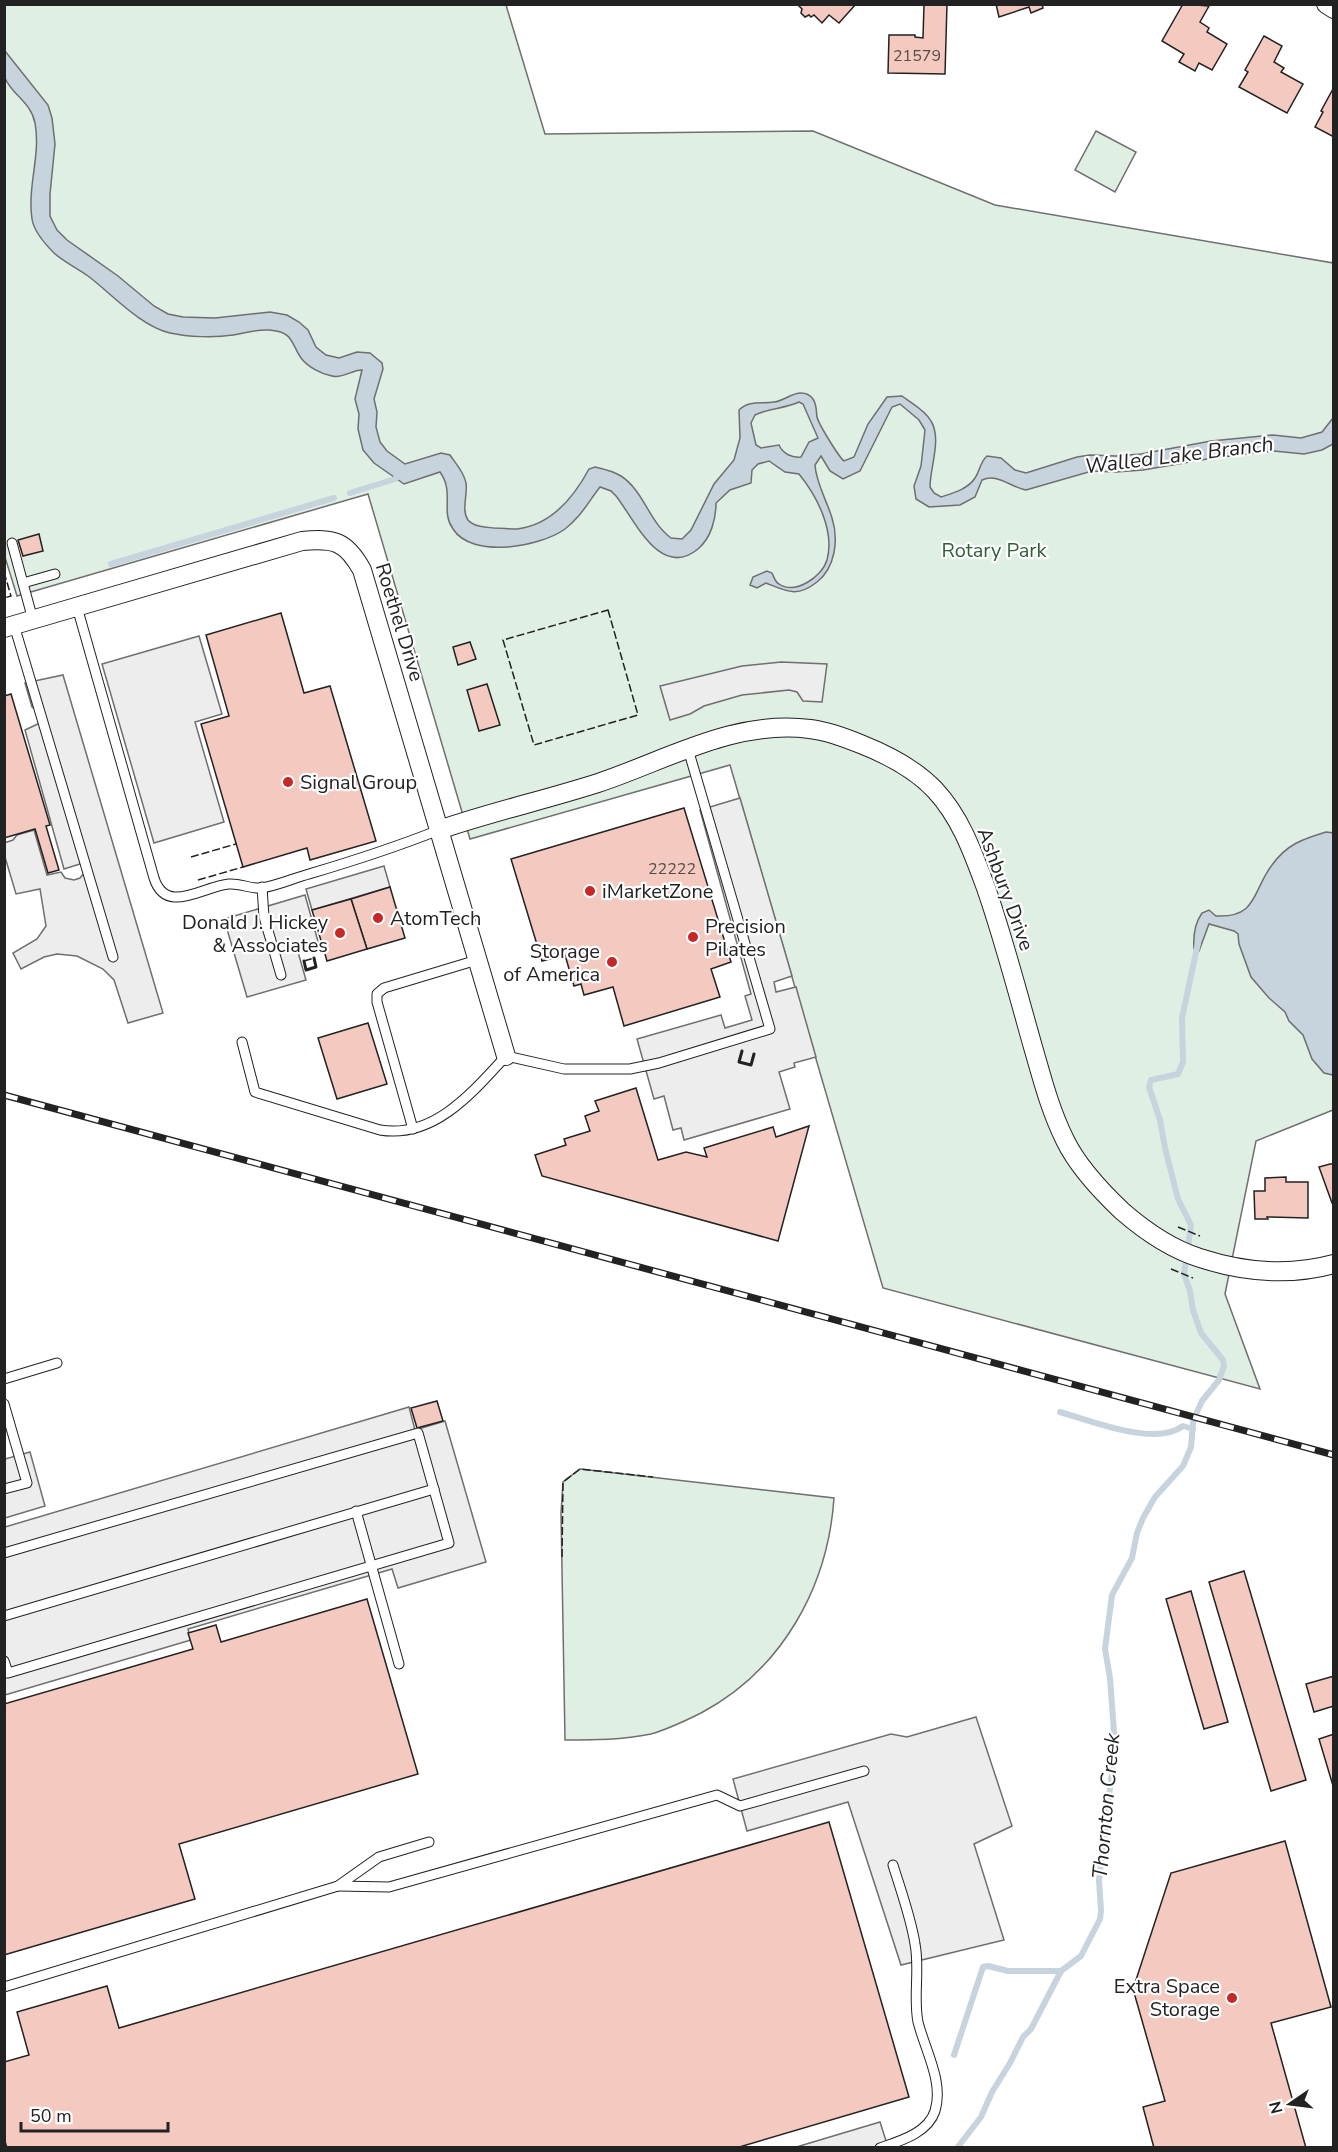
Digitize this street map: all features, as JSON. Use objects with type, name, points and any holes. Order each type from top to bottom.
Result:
[{"type":"street","points":[[1326,4],[1334,9]]},
{"type":"street","name":"Roethel Drive","points":[[9,627],[302,541],[322,539],[340,543],[353,554],[362,570],[506,1056]]},
{"type":"street","name":"Ashbury Drive","points":[[439,830],[597,783],[717,738],[758,729],[810,729],[842,737],[877,750],[907,767],[934,789],[969,842],[993,910],[1048,1098],[1065,1141],[1095,1183],[1137,1224],[1174,1248],[1197,1257],[1229,1266],[1263,1271],[1303,1270],[1334,1264]]},
{"type":"lane","points":[[12,543],[33,620]]},
{"type":"lane","points":[[23,583],[55,574]]},
{"type":"lane","points":[[77,607],[157,887],[163,894],[181,897],[228,884],[262,888],[378,854],[439,830]]},
{"type":"lane","points":[[9,627],[113,957]]},
{"type":"lane","points":[[242,1042],[255,1092],[380,1130],[399,1132],[428,1124],[467,1098],[506,1056],[564,1069],[606,1071],[630,1069],[658,1063],[770,1029],[688,749]]},
{"type":"lane","points":[[262,888],[264,917],[281,975]]},
{"type":"lane","points":[[413,1130],[377,1002],[377,994],[384,988],[477,960]]},
{"type":"lane","points":[[4,1379],[57,1363]]},
{"type":"lane","points":[[4,1404],[27,1483],[4,1489]]},
{"type":"lane","points":[[4,1553],[418,1433],[449,1543],[8,1673],[4,1661]]},
{"type":"lane","points":[[4,1616],[434,1489]]},
{"type":"lane","points":[[356,1511],[399,1664]]},
{"type":"lane","points":[[4,1987],[338,1886],[390,1887],[717,1795],[740,1806],[864,1771]]},
{"type":"lane","points":[[338,1886],[379,1857],[429,1842]]},
{"type":"lane","points":[[880,2148],[904,2139],[924,2127],[935,2111],[937,2100],[937,2087],[918,2020],[916,1945],[893,1865]]},
{"type":"green space","name":"Rotary Park","points":[[4,5],[506,5],[545,134],[813,131],[995,205],[1333,263],[1333,1110],[1256,1141],[1225,1294],[1260,1389],[883,1288],[730,765],[470,839],[368,494],[17,596],[4,554]]},
{"type":"green space","points":[[1096,131],[1136,152],[1115,192],[1075,170]]},
{"type":"green space","points":[[580,1469],[834,1498],[830,1531],[811,1594],[796,1623],[777,1650],[755,1674],[730,1695],[695,1716],[651,1734],[619,1739],[565,1740],[561,1513],[563,1482]]},
{"type":"shaded area","points":[[199,636],[222,714],[195,722],[224,822],[154,843],[102,664]]},
{"type":"shaded area","points":[[781,662],[827,664],[822,702],[803,701],[797,692],[789,690],[742,695],[704,706],[690,714],[670,720],[660,686],[742,666]]},
{"type":"shaded area","points":[[63,675],[163,1013],[128,1023],[114,980],[103,969],[77,956],[57,954],[44,957],[21,969],[13,953],[37,939],[46,926],[40,889],[16,894],[5,857],[4,843],[13,840],[17,835],[34,830],[47,875],[61,872],[65,878],[74,880],[80,878],[85,872],[83,863],[64,869],[25,730],[42,722],[40,713],[32,707],[25,683]]},
{"type":"shaded area","points":[[740,798],[792,976],[774,982],[776,992],[796,987],[816,1057],[794,1063],[795,1067],[779,1072],[790,1109],[684,1140],[681,1128],[673,1130],[664,1096],[654,1099],[637,1039],[721,1015],[725,1028],[752,1020],[745,996],[751,994],[700,810]]},
{"type":"shaded area","points":[[384,866],[390,887],[312,910],[306,889]]},
{"type":"shaded area","points":[[305,895],[319,945],[298,952],[306,980],[247,997],[224,919]]},
{"type":"shaded area","points":[[409,1407],[415,1430],[445,1421],[486,1562],[398,1588],[392,1569],[188,1629],[191,1640],[5,1695],[5,1527]]},
{"type":"shaded area","points":[[30,1452],[45,1506],[5,1518],[5,1459]]},
{"type":"shaded area","points":[[976,1717],[1012,1826],[974,1844],[1004,1940],[901,1965],[848,1802],[747,1831],[733,1779],[891,1734],[907,1737]]},
{"type":"shaded area","points":[[880,2122],[888,2147],[793,2148]]},
{"type":"water","name":"Walled Lake Branch","points":[[5,51],[48,105],[52,118],[55,144],[50,216],[57,230],[154,306],[168,314],[215,318],[270,312],[287,315],[308,330],[316,347],[326,355],[339,358],[357,352],[370,353],[382,363],[383,369],[374,399],[377,412],[376,427],[380,442],[387,451],[405,464],[441,453],[450,455],[465,479],[466,516],[476,525],[517,529],[541,522],[569,499],[589,469],[595,467],[615,473],[629,482],[663,531],[671,538],[682,539],[691,530],[714,484],[734,460],[740,438],[739,410],[751,404],[769,403],[801,393],[808,394],[813,399],[821,427],[844,461],[854,457],[868,424],[887,397],[902,396],[918,407],[925,413],[934,428],[936,445],[930,487],[941,497],[968,485],[975,478],[987,456],[1001,458],[1015,470],[1026,473],[1090,455],[1141,454],[1211,441],[1273,435],[1301,438],[1322,432],[1333,418],[1333,444],[1322,450],[1304,454],[1274,451],[1213,458],[1143,470],[1092,471],[1026,490],[999,479],[988,478],[982,480],[975,497],[960,505],[929,507],[916,499],[914,486],[921,466],[925,430],[919,420],[900,404],[892,407],[860,471],[843,479],[830,471],[821,456],[815,465],[832,518],[835,544],[828,569],[817,582],[803,590],[792,592],[766,583],[757,588],[750,585],[753,577],[767,571],[772,573],[778,583],[785,587],[800,586],[820,572],[827,560],[829,549],[829,537],[823,514],[806,483],[799,474],[785,472],[769,461],[758,464],[752,470],[751,483],[730,490],[716,503],[714,522],[703,545],[684,557],[672,557],[660,552],[640,531],[616,496],[611,491],[600,487],[575,520],[554,535],[540,541],[507,547],[475,544],[462,538],[449,522],[447,487],[440,472],[404,484],[374,463],[363,450],[355,399],[362,370],[336,377],[319,372],[301,358],[287,336],[277,331],[260,330],[226,336],[201,337],[170,333],[159,329],[137,317],[88,276],[62,259],[44,242],[33,224],[31,207],[36,147],[35,123],[26,104],[5,78],[3,68]],"holes":[[[799,402],[803,404],[818,438],[809,442],[801,457],[788,455],[779,445],[761,448],[756,445],[751,423],[755,415]]]},
{"type":"water","points":[[1326,832],[1334,833],[1333,1075],[1324,1073],[1312,1059],[1303,1035],[1289,1021],[1285,1012],[1251,977],[1239,944],[1238,934],[1209,924],[1199,951],[1194,949],[1196,925],[1202,913],[1209,910],[1216,916],[1240,913],[1247,908],[1272,865],[1284,852],[1303,840]]},
{"type":"building","points":[[797,4],[856,4],[839,23],[829,15],[822,23],[814,15],[805,17]]},
{"type":"building","points":[[924,4],[947,4],[945,74],[888,73],[889,35],[915,35],[915,37],[923,38]]},
{"type":"building","points":[[996,4],[1042,4],[1043,8],[1031,13],[1029,7],[999,17]]},
{"type":"building","points":[[1183,4],[1209,6],[1200,22],[1209,28],[1207,32],[1227,44],[1212,70],[1199,63],[1195,71],[1179,62],[1184,54],[1162,41]]},
{"type":"building","points":[[1264,36],[1282,46],[1274,62],[1284,68],[1281,72],[1303,84],[1287,113],[1239,87],[1248,72],[1245,70]]},
{"type":"building","points":[[1334,87],[1334,137],[1315,127]]},
{"type":"building","points":[[39,534],[43,551],[23,556],[18,540]]},
{"type":"building","name":"Signal Group","points":[[281,613],[304,693],[330,686],[376,841],[310,860],[307,848],[243,867],[201,724],[229,716],[206,635]]},
{"type":"building","points":[[470,642],[476,659],[458,665],[453,647]]},
{"type":"building","points":[[487,684],[500,725],[479,731],[467,690]]},
{"type":"building","points":[[11,694],[50,825],[46,826],[59,870],[48,873],[35,829],[4,838],[4,696]]},
{"type":"building","points":[[684,808],[731,962],[711,969],[720,997],[624,1026],[613,987],[584,995],[581,984],[574,986],[565,955],[542,961],[511,859]]},
{"type":"building","name":"AtomTech","points":[[390,887],[405,938],[367,949],[351,899]]},
{"type":"building","name":"Donald J. Hickey & Associates","points":[[351,899],[367,949],[327,961],[312,910]]},
{"type":"building","points":[[368,1023],[387,1084],[337,1099],[318,1038]]},
{"type":"building","points":[[636,1088],[658,1160],[686,1152],[707,1157],[704,1148],[773,1127],[776,1137],[809,1126],[778,1241],[542,1176],[535,1155],[566,1145],[564,1139],[590,1131],[585,1116],[599,1111],[595,1101]]},
{"type":"building","points":[[1334,1164],[1334,1202],[1332,1203],[1319,1167]]},
{"type":"building","points":[[1286,1177],[1286,1182],[1308,1182],[1308,1218],[1255,1219],[1254,1191],[1265,1191],[1265,1178]]},
{"type":"building","points":[[437,1401],[443,1421],[417,1428],[411,1408]]},
{"type":"building","points":[[1244,1571],[1306,1780],[1271,1791],[1209,1582]]},
{"type":"building","points":[[1191,1591],[1228,1722],[1204,1729],[1166,1599]]},
{"type":"building","points":[[367,1599],[418,1774],[179,1844],[195,1899],[4,1955],[4,1704],[193,1649],[188,1633],[216,1625],[221,1642]]},
{"type":"building","points":[[1334,1676],[1334,1706],[1314,1712],[1306,1684]]},
{"type":"building","points":[[1334,1734],[1334,1789],[1319,1739]]},
{"type":"building","points":[[829,1822],[909,2097],[736,2148],[7,2148],[4,2138],[4,2062],[29,2055],[17,2012],[107,1986],[119,2028]]},
{"type":"building","name":"Extra Space Storage","points":[[1285,1841],[1331,2007],[1271,2023],[1306,2148],[1154,2148],[1143,2107],[1165,2101],[1133,1989],[1171,1873]]},
{"type":"waterway","points":[[350,493],[395,479],[400,475]]},
{"type":"waterway","points":[[111,564],[334,498]]},
{"type":"waterway","name":"Thornton Creek","points":[[957,2148],[981,2117],[992,2092],[1023,2037],[1031,2029],[1061,1971],[1081,1956],[1100,1919],[1099,1880],[1115,1746],[1110,1678],[1105,1649],[1112,1595],[1132,1558],[1137,1533],[1143,1518],[1155,1497],[1183,1466],[1191,1447],[1196,1414],[1202,1401],[1219,1380],[1224,1366],[1223,1360],[1201,1333],[1193,1310],[1184,1274],[1191,1225],[1178,1199],[1160,1120],[1149,1087],[1151,1080],[1178,1074],[1183,1062],[1182,1018],[1198,943]]},
{"type":"waterway","points":[[1060,1412],[1106,1426],[1140,1433],[1171,1432],[1183,1426],[1193,1429]]},
{"type":"waterway","points":[[954,2055],[983,1967],[1008,1971],[1061,1971]]},
{"type":"railway","points":[[4,1095],[1334,1455]]},
{"type":"fence","points":[[4,572],[11,596],[4,598]]},
{"type":"fence","points":[[608,610],[638,715],[534,745],[503,640],[608,610]]},
{"type":"fence","points":[[191,857],[236,844]]},
{"type":"fence","points":[[198,880],[243,867]]},
{"type":"fence","points":[[304,961],[314,958]]},
{"type":"fence","points":[[1178,1227],[1200,1236]]},
{"type":"fence","points":[[1171,1269],[1193,1278]]},
{"type":"fence","points":[[562,1557],[563,1482],[580,1469],[653,1477]]},
{"type":"wall","points":[[304,961],[306,970],[316,967],[314,958]]},
{"type":"wall","points":[[742,1051],[739,1062],[751,1065],[754,1054]]},
{"type":"place","name":"Signal Group","points":[[288,782]]},
{"type":"place","name":"iMarketZone","points":[[590,891]]},
{"type":"place","name":"AtomTech","points":[[378,918]]},
{"type":"place","name":"Donald J. Hickey & Associates","points":[[340,933]]},
{"type":"place","name":"Precision Pilates","points":[[693,937]]},
{"type":"place","name":"Storage of America","points":[[612,962]]},
{"type":"place","name":"Extra Space Storage","points":[[1232,1998]]}]
